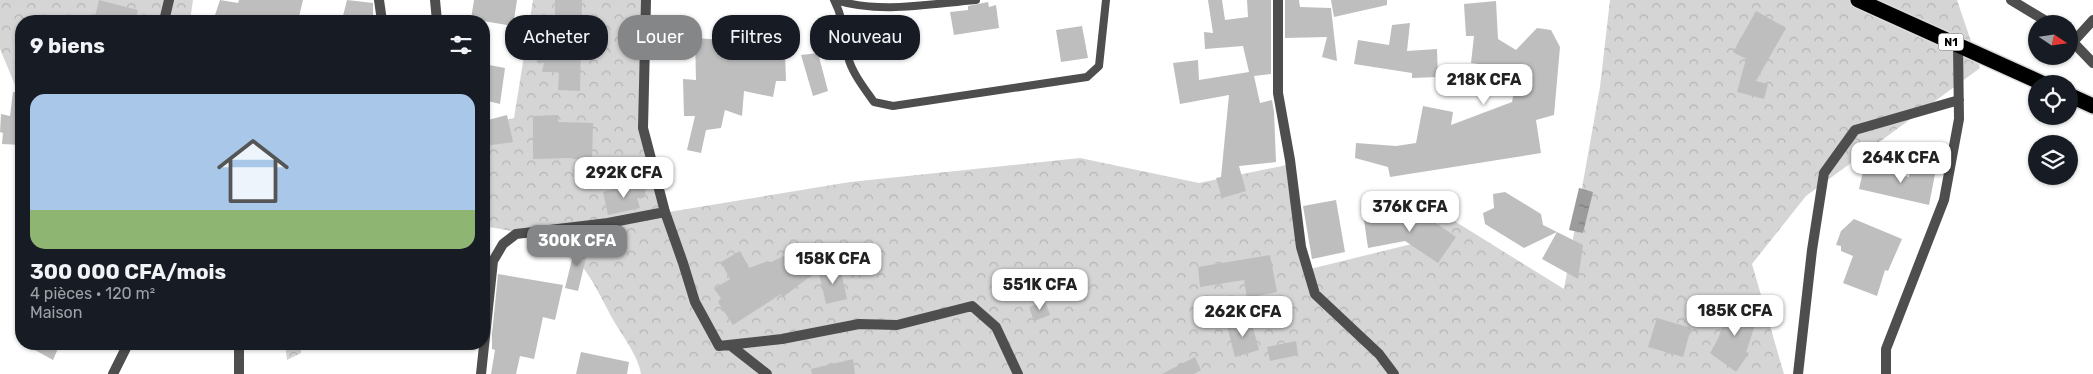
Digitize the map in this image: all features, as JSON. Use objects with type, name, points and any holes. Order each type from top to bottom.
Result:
[{"type":"highway","name":"N1","points":[[1858,0],[2028,77]]},
{"type":"highway","points":[[2078,99],[2093,106]]},
{"type":"street","points":[[165,15],[169,0]]},
{"type":"street","points":[[379,0],[381,15]]},
{"type":"street","points":[[435,0],[437,15]]},
{"type":"street","points":[[646,0],[643,128],[665,212],[695,302],[719,346],[782,339],[859,324],[897,325],[972,306],[996,327],[1018,374]]},
{"type":"street","points":[[1278,0],[1278,93],[1290,160],[1302,247],[1315,294],[1379,354],[1394,374]]},
{"type":"street","points":[[2010,0],[2036,15]]},
{"type":"street","points":[[2078,34],[2093,20]]},
{"type":"street","points":[[1886,374],[1886,349],[1944,200],[1959,119],[1958,45]]},
{"type":"street","points":[[2078,47],[2093,63]]},
{"type":"street","points":[[1798,374],[1812,250],[1824,173],[1855,130],[1959,100]]},
{"type":"street","points":[[490,289],[493,261],[503,244],[516,234],[608,223],[665,212]]},
{"type":"street","points":[[730,345],[767,374]]},
{"type":"street","points":[[113,374],[125,350]]},
{"type":"street","points":[[238,374],[239,350]]},
{"type":"street","points":[[481,374],[484,350]]},
{"type":"lane","points":[[976,0],[889,8],[856,7],[834,0],[842,15],[848,60],[874,102],[893,106],[1087,77],[1099,66],[1106,0]]},
{"type":"green space","points":[[0,0],[193,0],[191,15],[15,15],[15,85],[0,49]]},
{"type":"green space","points":[[533,0],[641,0],[641,15],[618,15],[618,60],[642,60],[643,128],[669,212],[850,182],[1080,158],[1199,183],[1287,165],[1306,270],[1428,240],[1443,214],[1564,289],[1600,87],[1610,0],[1957,0],[1980,68],[1806,196],[1752,264],[1784,374],[641,374],[630,347],[588,275],[575,258],[559,246],[538,238],[490,227],[490,124],[514,118],[523,60],[608,60],[608,15],[531,15]]},
{"type":"green space","points":[[286,350],[301,350],[301,353],[287,360]]},
{"type":"water","points":[[1579,188],[1593,192],[1583,233],[1569,230]]},
{"type":"building","points":[[99,0],[138,10],[137,15],[95,15]]},
{"type":"building","points":[[220,0],[238,3],[239,0],[303,0],[299,15],[215,15]]},
{"type":"building","points":[[347,0],[373,3],[373,15],[343,15]]},
{"type":"building","points":[[474,0],[517,0],[515,15],[505,15],[505,25],[490,22],[490,15],[472,15]]},
{"type":"building","points":[[555,0],[582,0],[582,15],[555,15]]},
{"type":"building","points":[[1208,0],[1222,0],[1225,20],[1248,17],[1247,0],[1271,0],[1271,74],[1254,76],[1260,103],[1272,100],[1276,162],[1239,166],[1246,191],[1222,198],[1216,178],[1221,177],[1229,95],[1180,104],[1173,63],[1198,60],[1199,80],[1249,72],[1243,46],[1205,49],[1204,32],[1213,33]]},
{"type":"building","points":[[1285,0],[1299,0],[1300,7],[1331,8],[1337,61],[1322,57],[1327,37],[1285,38]]},
{"type":"building","points":[[1331,0],[1387,0],[1387,5],[1334,17]]},
{"type":"building","points":[[1496,1],[1498,39],[1516,50],[1537,28],[1551,30],[1560,47],[1554,115],[1536,120],[1541,153],[1390,177],[1388,167],[1355,158],[1356,143],[1396,146],[1416,143],[1423,106],[1453,112],[1451,125],[1512,102],[1516,81],[1494,66],[1471,63],[1474,36],[1466,36],[1464,4]]},
{"type":"building","points":[[988,2],[989,7],[996,5],[999,28],[954,35],[950,12],[968,10],[968,6]]},
{"type":"building","points":[[1756,11],[1786,28],[1756,81],[1768,84],[1764,99],[1737,92],[1746,59],[1733,52]]},
{"type":"building","points":[[1410,23],[1407,51],[1437,49],[1438,77],[1412,78],[1412,73],[1354,64],[1358,40],[1389,45],[1392,25]]},
{"type":"building","points":[[1082,26],[1088,58],[1061,62],[1056,30]]},
{"type":"building","points":[[702,38],[712,39],[712,60],[785,60],[786,81],[776,81],[773,97],[744,91],[742,116],[725,110],[721,128],[706,130],[701,153],[687,150],[695,116],[684,116],[683,79],[696,80],[696,60],[702,60]]},
{"type":"building","points":[[810,54],[810,60],[820,60],[828,91],[813,96],[801,55]]},
{"type":"building","points":[[537,60],[581,60],[580,91],[558,90],[559,72],[542,72],[544,63],[537,63]]},
{"type":"building","points":[[490,65],[505,68],[500,104],[490,102]]},
{"type":"building","points":[[13,92],[15,92],[15,145],[2,144],[3,133],[0,132],[1,114],[10,116]]},
{"type":"building","points":[[507,115],[513,142],[490,145],[490,119]]},
{"type":"building","points":[[558,115],[558,122],[593,123],[592,162],[569,158],[533,159],[533,116]]},
{"type":"building","points":[[1911,164],[1936,169],[1929,205],[1859,189],[1864,167],[1909,177]]},
{"type":"building","points":[[647,185],[644,198],[637,198],[640,208],[608,215],[603,192],[626,186]]},
{"type":"building","points":[[1505,192],[1541,214],[1543,225],[1557,232],[1524,248],[1485,224],[1483,213],[1494,208],[1493,194]]},
{"type":"building","points":[[1336,200],[1345,252],[1312,259],[1303,206]]},
{"type":"building","points":[[1419,211],[1456,237],[1438,263],[1405,241],[1368,248],[1364,220]]},
{"type":"building","points":[[1854,219],[1902,239],[1888,271],[1885,270],[1877,296],[1843,283],[1853,256],[1841,251],[1841,246],[1836,245],[1841,231]]},
{"type":"building","points":[[1557,232],[1583,245],[1578,279],[1542,259]]},
{"type":"building","points":[[576,243],[589,246],[578,291],[565,288]]},
{"type":"building","points":[[799,248],[816,272],[783,297],[781,294],[733,325],[718,302],[721,298],[714,289],[730,279],[721,262],[740,251],[749,268],[768,261],[769,263],[788,254],[791,256]]},
{"type":"building","points":[[1270,255],[1277,292],[1247,298],[1244,280],[1200,287],[1198,267]]},
{"type":"building","points":[[839,263],[847,299],[826,304],[819,273]]},
{"type":"building","points":[[498,274],[563,285],[555,320],[543,317],[534,359],[520,356],[516,374],[491,374],[495,350],[492,349],[492,335]]},
{"type":"building","points":[[1045,301],[1050,315],[1034,321],[1029,307]]},
{"type":"building","points":[[1730,304],[1759,313],[1746,352],[1749,353],[1736,372],[1710,353],[1718,339]]},
{"type":"building","points":[[1657,318],[1691,328],[1683,357],[1648,347]]},
{"type":"building","points":[[1251,320],[1259,350],[1235,357],[1227,326]]},
{"type":"building","points":[[1296,341],[1298,355],[1270,361],[1267,347]]},
{"type":"building","points":[[35,350],[57,350],[53,360]]},
{"type":"building","points":[[581,352],[629,362],[627,374],[576,374]]},
{"type":"building","points":[[1195,357],[1201,370],[1194,374],[1162,374]]},
{"type":"building","points":[[853,359],[855,374],[812,374],[811,369]]}]
